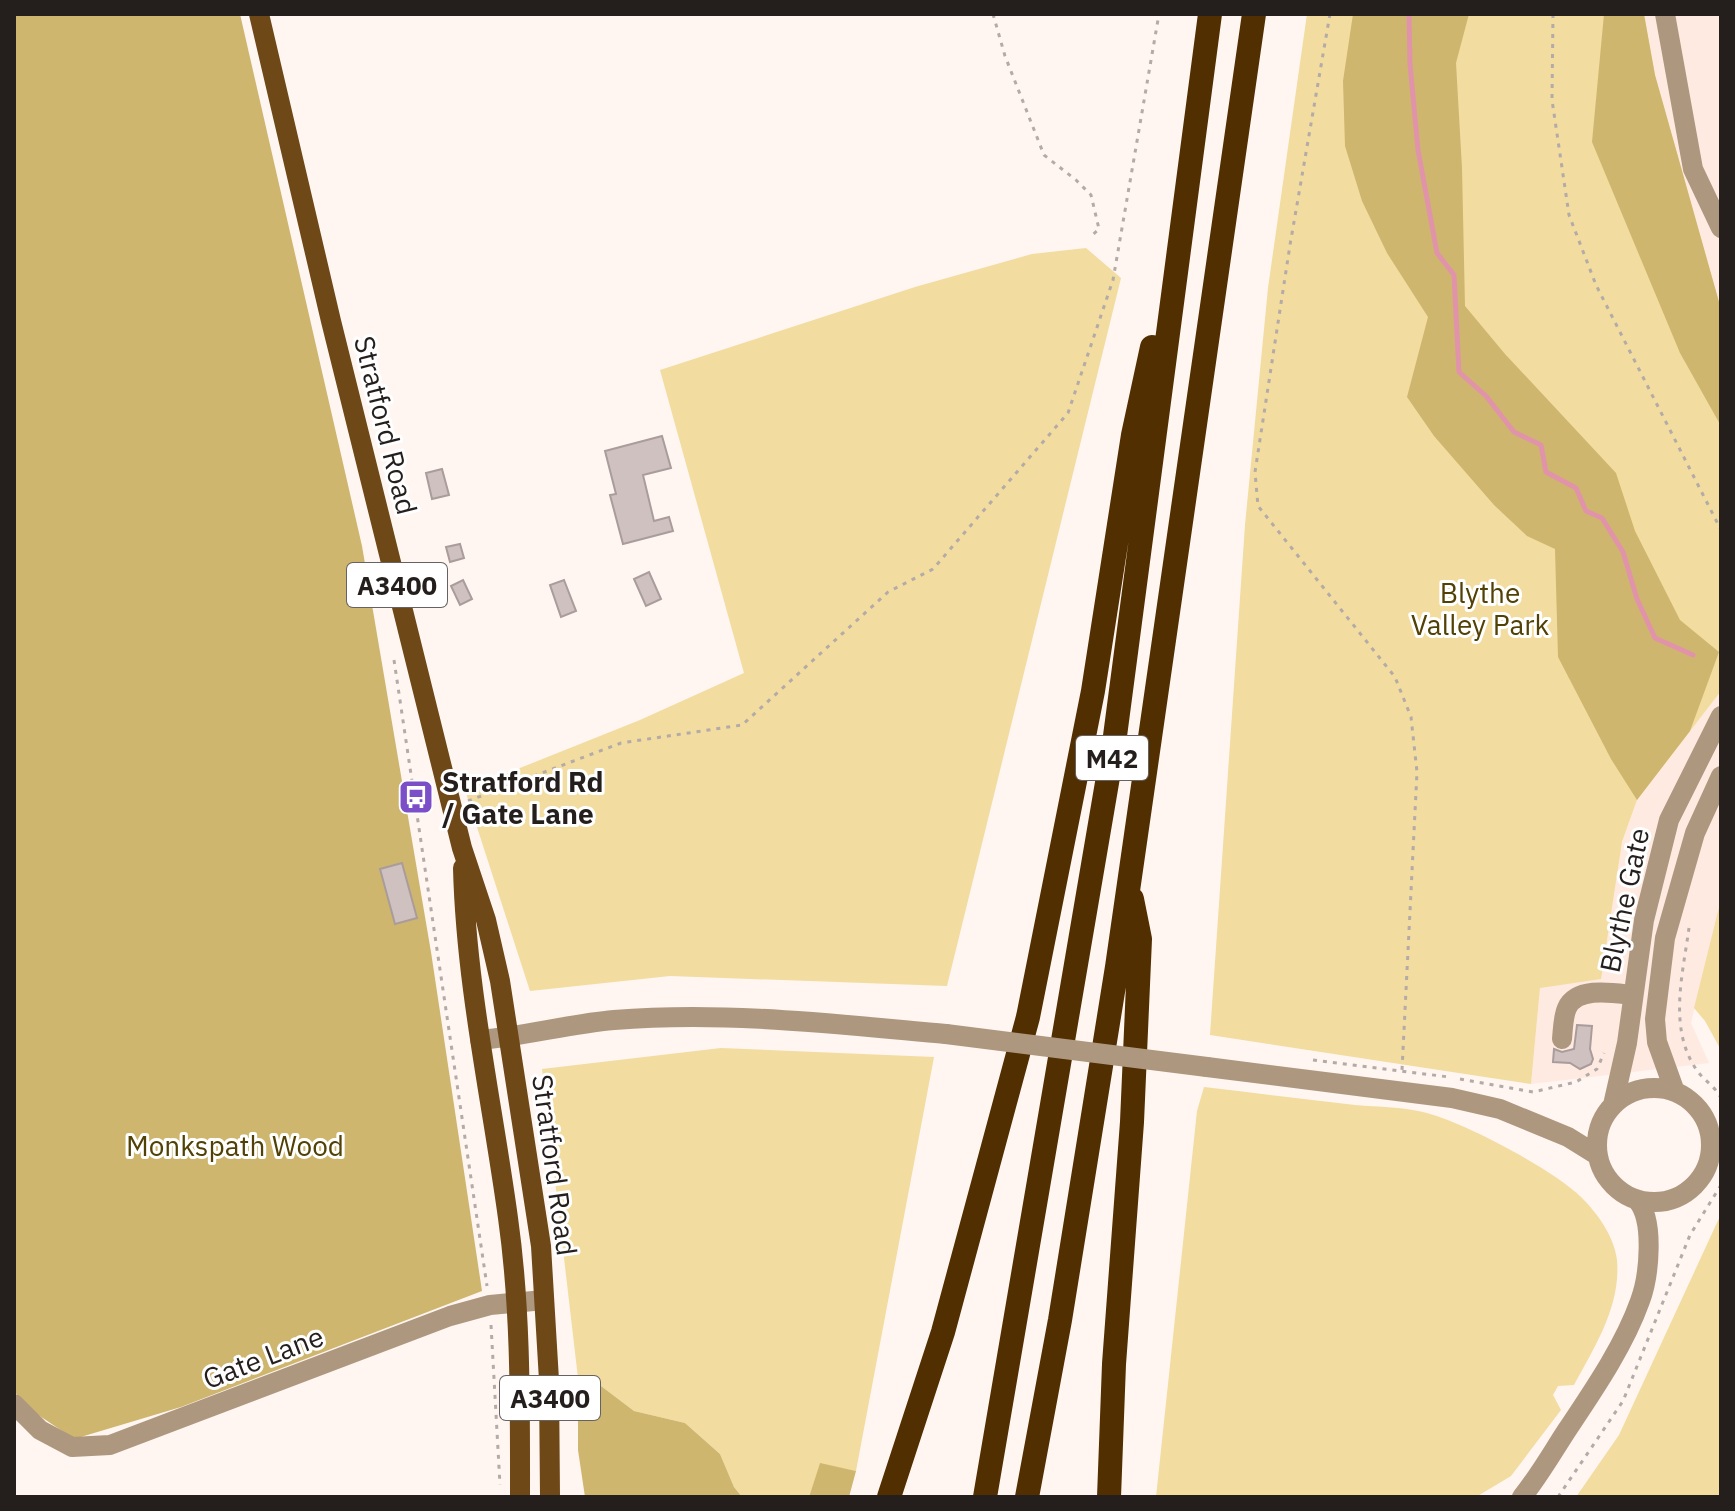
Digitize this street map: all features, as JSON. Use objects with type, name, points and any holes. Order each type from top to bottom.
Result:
[{"type":"highway","name":"M42","points":[[985,1497],[1115,736],[1210,14]]},
{"type":"highway","name":"M42","points":[[1027,1497],[1062,1305],[1129,881],[1254,14]]},
{"type":"highway","points":[[889,1497],[943,1332],[1028,1017],[1093,691],[1133,435],[1187,185]]},
{"type":"highway","points":[[1109,1497],[1140,939],[1129,881]]},
{"type":"main road","name":"Stratford Road","points":[[259,14],[331,321],[462,848],[486,920],[500,981],[541,1246],[550,1412],[550,1497]]},
{"type":"main road","name":"Stratford Road","points":[[462,848],[464,926],[508,1221],[520,1355],[520,1497]]},
{"type":"main road","points":[[550,1412],[560,1497]]},
{"type":"street","points":[[1665,14],[1693,169],[1721,228]]},
{"type":"street","name":"Blythe Gate","points":[[1613,1105],[1627,1043],[1644,920],[1669,820],[1721,716]]},
{"type":"street","name":"Blythe Gate","points":[[1675,1092],[1657,1042],[1655,1019],[1663,951],[1695,833],[1721,776]]},
{"type":"street","points":[[1562,1039],[1566,1009],[1572,1000],[1588,994],[1632,995]]},
{"type":"street","points":[[480,1040],[612,1020],[675,1017],[766,1017],[946,1034],[1452,1098],[1500,1109],[1568,1137],[1597,1155]]},
{"type":"street","points":[[1659,1088],[1675,1092],[1690,1101],[1702,1114],[1709,1130],[1711,1147],[1708,1164],[1687,1192],[1654,1202],[1637,1200],[1610,1183],[1597,1155],[1597,1137],[1602,1120],[1613,1105],[1626,1095],[1642,1089],[1659,1088]]},
{"type":"street","points":[[1522,1497],[1603,1376],[1640,1301],[1648,1264],[1647,1225],[1642,1205],[1637,1200]]},
{"type":"street","name":"Gate Lane","points":[[14,1404],[40,1430],[72,1447],[110,1445],[450,1316],[490,1305],[544,1300]]},
{"type":"path","points":[[993,14],[1005,56],[1044,155],[1091,195],[1099,229],[1090,237]]},
{"type":"path","points":[[453,806],[621,743],[742,725],[888,592],[933,569],[1068,413],[1113,280],[1159,14]]},
{"type":"path","points":[[1330,14],[1255,472],[1258,506],[1395,677],[1411,717],[1417,772],[1402,1070]]},
{"type":"path","points":[[1553,14],[1552,100],[1569,215],[1596,285],[1721,530]]},
{"type":"path","points":[[1663,951],[1685,954],[1679,1012],[1685,1049],[1697,1071],[1721,1098]]},
{"type":"path","points":[[444,989],[490,1305],[500,1497]]},
{"type":"path","points":[[1314,1060],[1402,1070],[1533,1092],[1576,1082],[1597,1069],[1606,1050]]},
{"type":"shaded area","points":[[1644,14],[1721,14],[1721,309],[1655,75]]},
{"type":"shaded area","points":[[1721,691],[1721,899],[1691,1023],[1709,1063],[1531,1084],[1540,987],[1622,842],[1637,800]]},
{"type":"green space","name":"Monkspath Wood","points":[[14,14],[240,14],[362,546],[431,952],[482,1291],[181,1407],[74,1439],[28,1408],[14,1391]]},
{"type":"green space","name":"Blythe Valley Park","points":[[1307,14],[1644,14],[1655,75],[1721,309],[1721,691],[1637,800],[1622,842],[1601,979],[1540,988],[1531,1084],[1210,1035],[1245,525],[1268,288]]},
{"type":"green space","points":[[1353,14],[1469,14],[1456,63],[1465,306],[1505,354],[1616,473],[1635,531],[1680,620],[1719,652],[1690,731],[1637,800],[1611,759],[1558,657],[1555,549],[1527,536],[1494,505],[1434,436],[1407,397],[1428,317],[1387,253],[1362,201],[1345,146],[1343,81]]},
{"type":"green space","points":[[1604,14],[1644,14],[1655,75],[1721,309],[1721,426],[1680,353],[1592,142]]},
{"type":"green space","points":[[1086,248],[1121,278],[947,986],[670,976],[530,991],[465,790],[640,720],[744,673],[660,370],[915,287],[1032,254]]},
{"type":"green space","points":[[1721,899],[1721,1050],[1694,1008]]},
{"type":"green space","points":[[721,1048],[934,1057],[856,1471],[820,1464],[809,1497],[742,1497],[734,1487],[720,1454],[685,1423],[634,1411],[601,1386],[578,1378],[542,1069]]},
{"type":"green space","points":[[1204,1087],[1427,1113],[1464,1127],[1530,1161],[1568,1186],[1593,1211],[1609,1234],[1617,1260],[1611,1309],[1574,1385],[1558,1386],[1553,1395],[1561,1410],[1511,1476],[1476,1497],[1156,1497],[1197,1111]]},
{"type":"green space","points":[[1721,1214],[1721,1497],[1576,1497],[1619,1435]]},
{"type":"green space","points":[[578,1379],[601,1386],[634,1411],[685,1423],[720,1454],[734,1487],[742,1497],[585,1497],[578,1450]]},
{"type":"green space","points":[[820,1463],[856,1471],[849,1497],[809,1497]]},
{"type":"building","points":[[662,436],[671,468],[643,475],[654,521],[669,517],[673,531],[623,544],[610,495],[616,494],[605,451]]},
{"type":"building","points":[[442,469],[449,495],[432,499],[426,473]]},
{"type":"building","points":[[460,544],[464,558],[450,562],[446,547]]},
{"type":"building","points":[[649,572],[661,599],[646,606],[634,579]]},
{"type":"building","points":[[463,580],[472,599],[460,605],[451,586]]},
{"type":"building","points":[[564,580],[576,611],[561,617],[550,585]]},
{"type":"building","points":[[402,863],[417,918],[395,924],[380,869]]},
{"type":"building","points":[[1577,1025],[1592,1026],[1591,1064],[1580,1069],[1570,1063],[1553,1062],[1554,1049],[1562,1052],[1574,1049]]},
{"type":"waterway","points":[[1409,14],[1418,150],[1437,253],[1454,275],[1459,372],[1486,396],[1514,432],[1541,445],[1546,472],[1576,488],[1586,511],[1602,518],[1623,552],[1637,599],[1655,638],[1693,655]]},
{"type":"place","name":"Stratford Rd / Gate Lane","points":[[416,797]]}]
